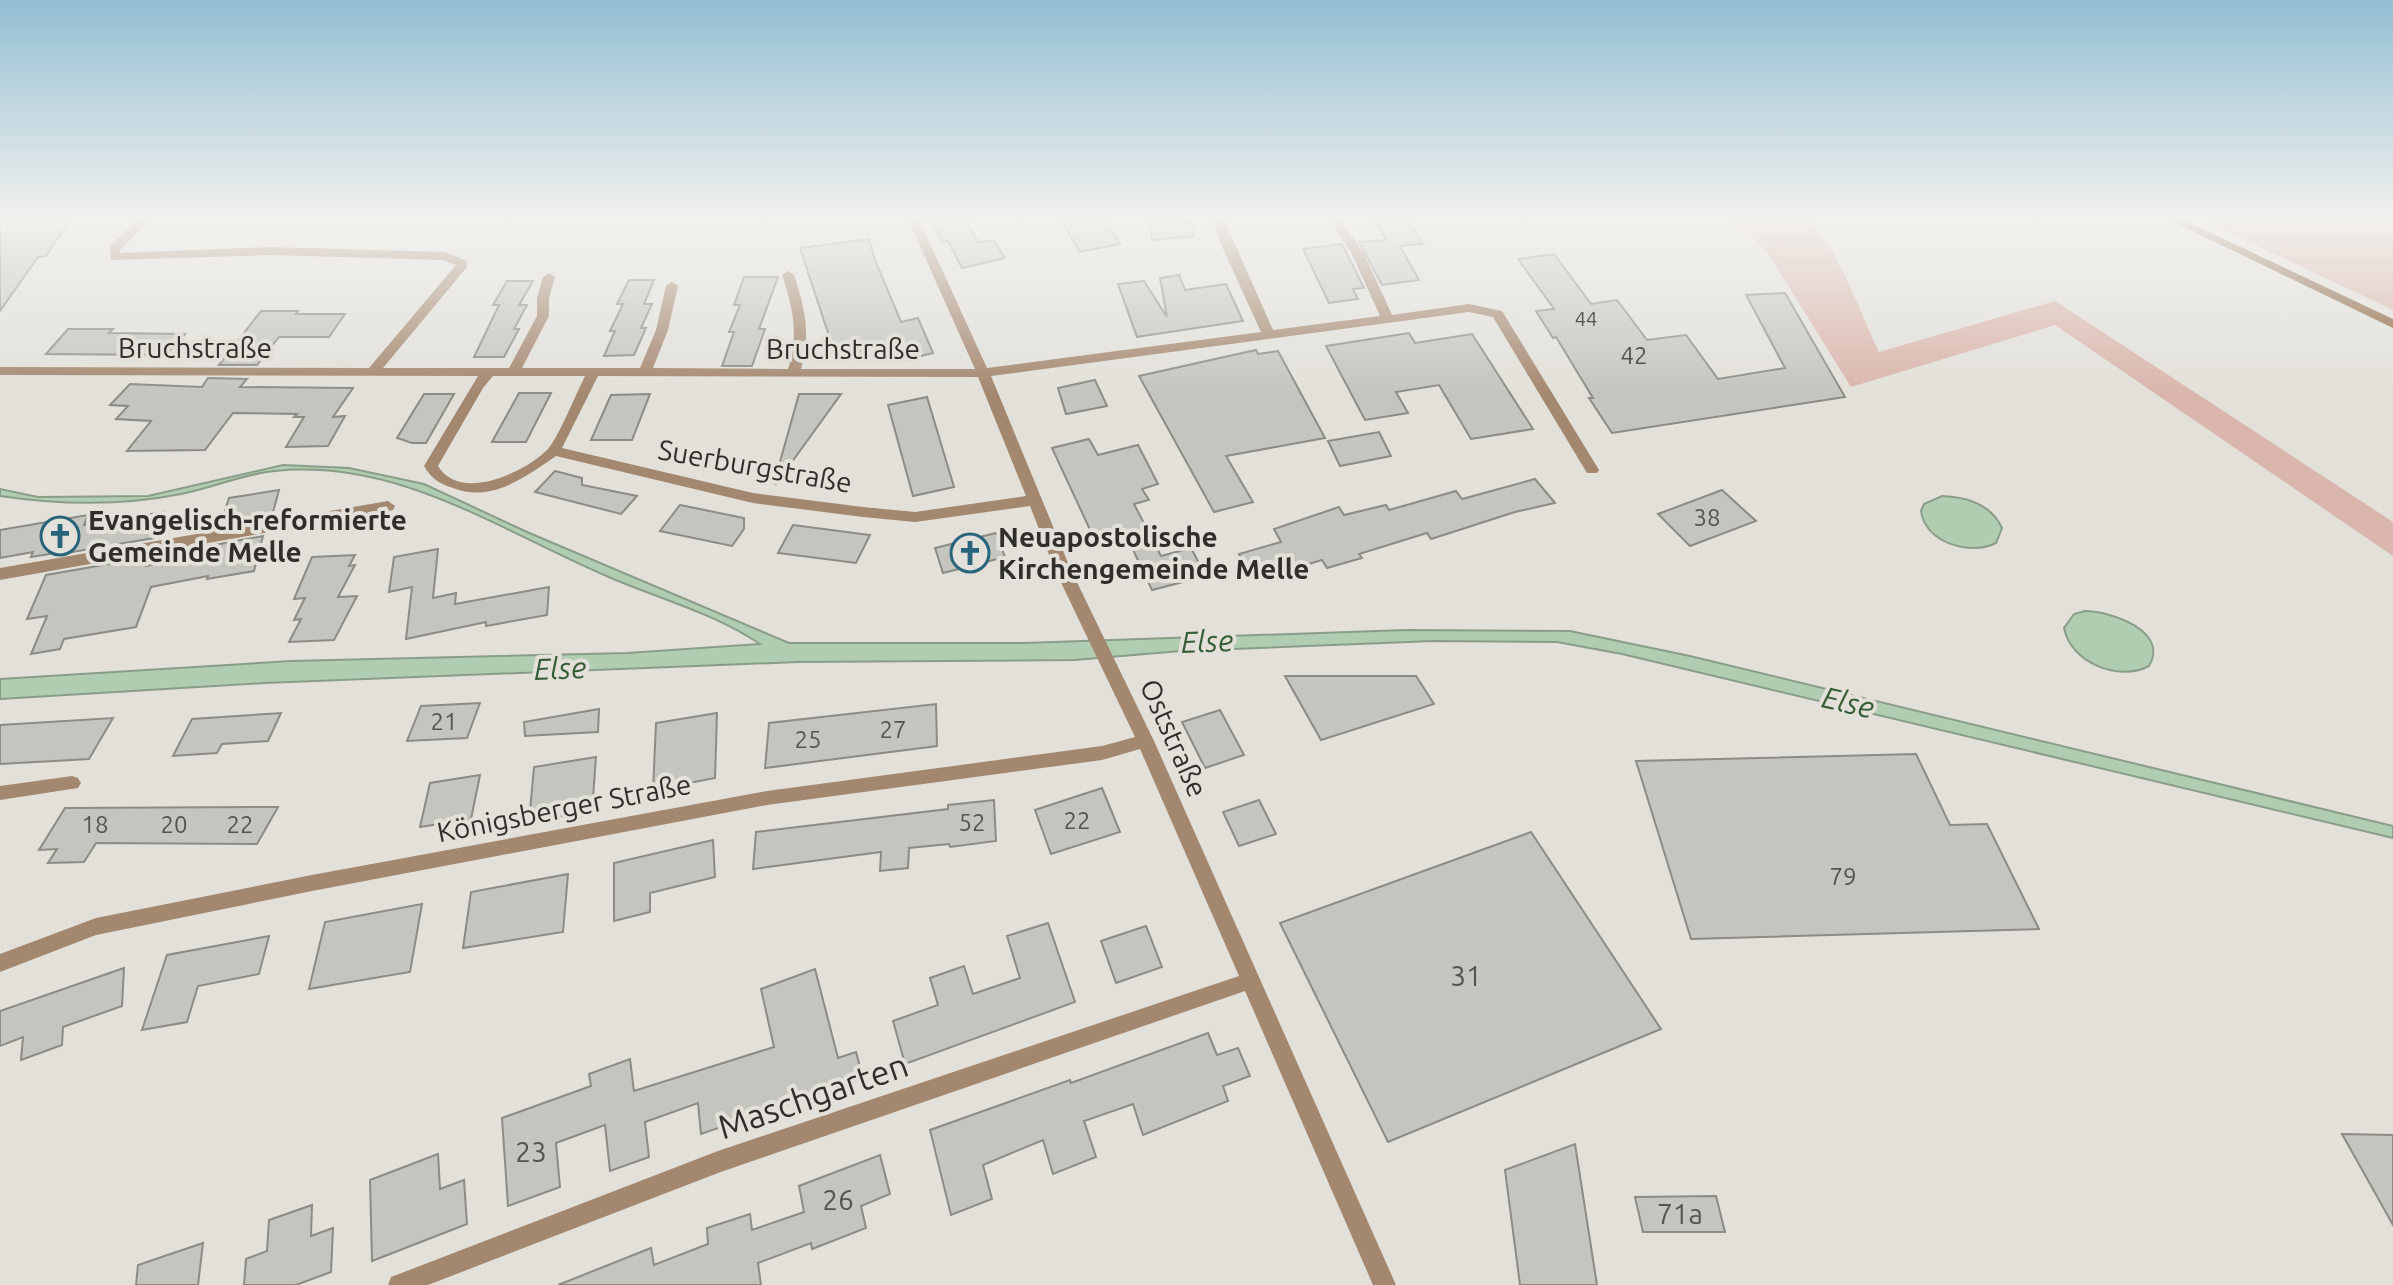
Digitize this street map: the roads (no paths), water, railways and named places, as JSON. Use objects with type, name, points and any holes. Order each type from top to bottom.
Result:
[{"type":"main road","points":[[2290,275],[2393,324]]},
{"type":"street","points":[[372,373],[454,275]]},
{"type":"street","points":[[788,275],[804,326],[793,374]]},
{"type":"street","name":"Oststraße","points":[[938,275],[983,373],[1063,570],[1145,741],[1385,1285]]},
{"type":"street","points":[[1241,275],[1269,335]]},
{"type":"street","points":[[1368,275],[1387,318]]},
{"type":"street","points":[[513,372],[543,316],[543,298],[549,277]]},
{"type":"street","points":[[644,374],[662,330],[672,286]]},
{"type":"street","name":"Bruchstraße","points":[[0,371],[983,373],[1469,308],[1498,314],[1592,470]]},
{"type":"street","points":[[489,372],[477,386],[431,466],[437,476],[473,489],[507,479],[554,451],[593,373]]},
{"type":"street","name":"Suerburgstraße","points":[[554,451],[753,498],[863,512],[915,517],[1035,500]]},
{"type":"street","points":[[0,574],[388,506]]},
{"type":"street","name":"Königsberger Straße","points":[[0,963],[96,927],[312,883],[767,798],[1102,753],[1145,741]]},
{"type":"street","points":[[0,793],[72,783]]},
{"type":"street","name":"Maschgarten","points":[[399,1285],[718,1162],[1252,980]]},
{"type":"water","name":"Else","points":[[283,465],[349,468],[424,484],[527,532],[789,643],[1024,643],[1406,630],[1570,631],[1690,656],[2393,826],[2393,838],[1622,654],[1557,642],[1433,641],[1181,651],[1075,660],[798,662],[265,683],[0,699],[0,679],[291,661],[627,653],[760,644],[706,615],[570,560],[449,502],[364,476],[321,470],[275,471],[181,494],[113,502],[45,501],[0,496],[0,489],[38,497],[148,496]]},
{"type":"water","points":[[1942,496],[1969,500],[1992,513],[2002,528],[1996,543],[1974,548],[1940,539],[1924,522],[1921,511],[1924,504]]},
{"type":"water","points":[[2085,611],[2122,619],[2145,633],[2153,654],[2149,666],[2124,672],[2086,660],[2068,640],[2064,628],[2074,614]]},
{"type":"place","name":"Evangelisch-reformierte Gemeinde Melle","points":[[60,536]]},
{"type":"place","name":"Neuapostolische Kirchengemeinde Melle","points":[[970,553]]}]
